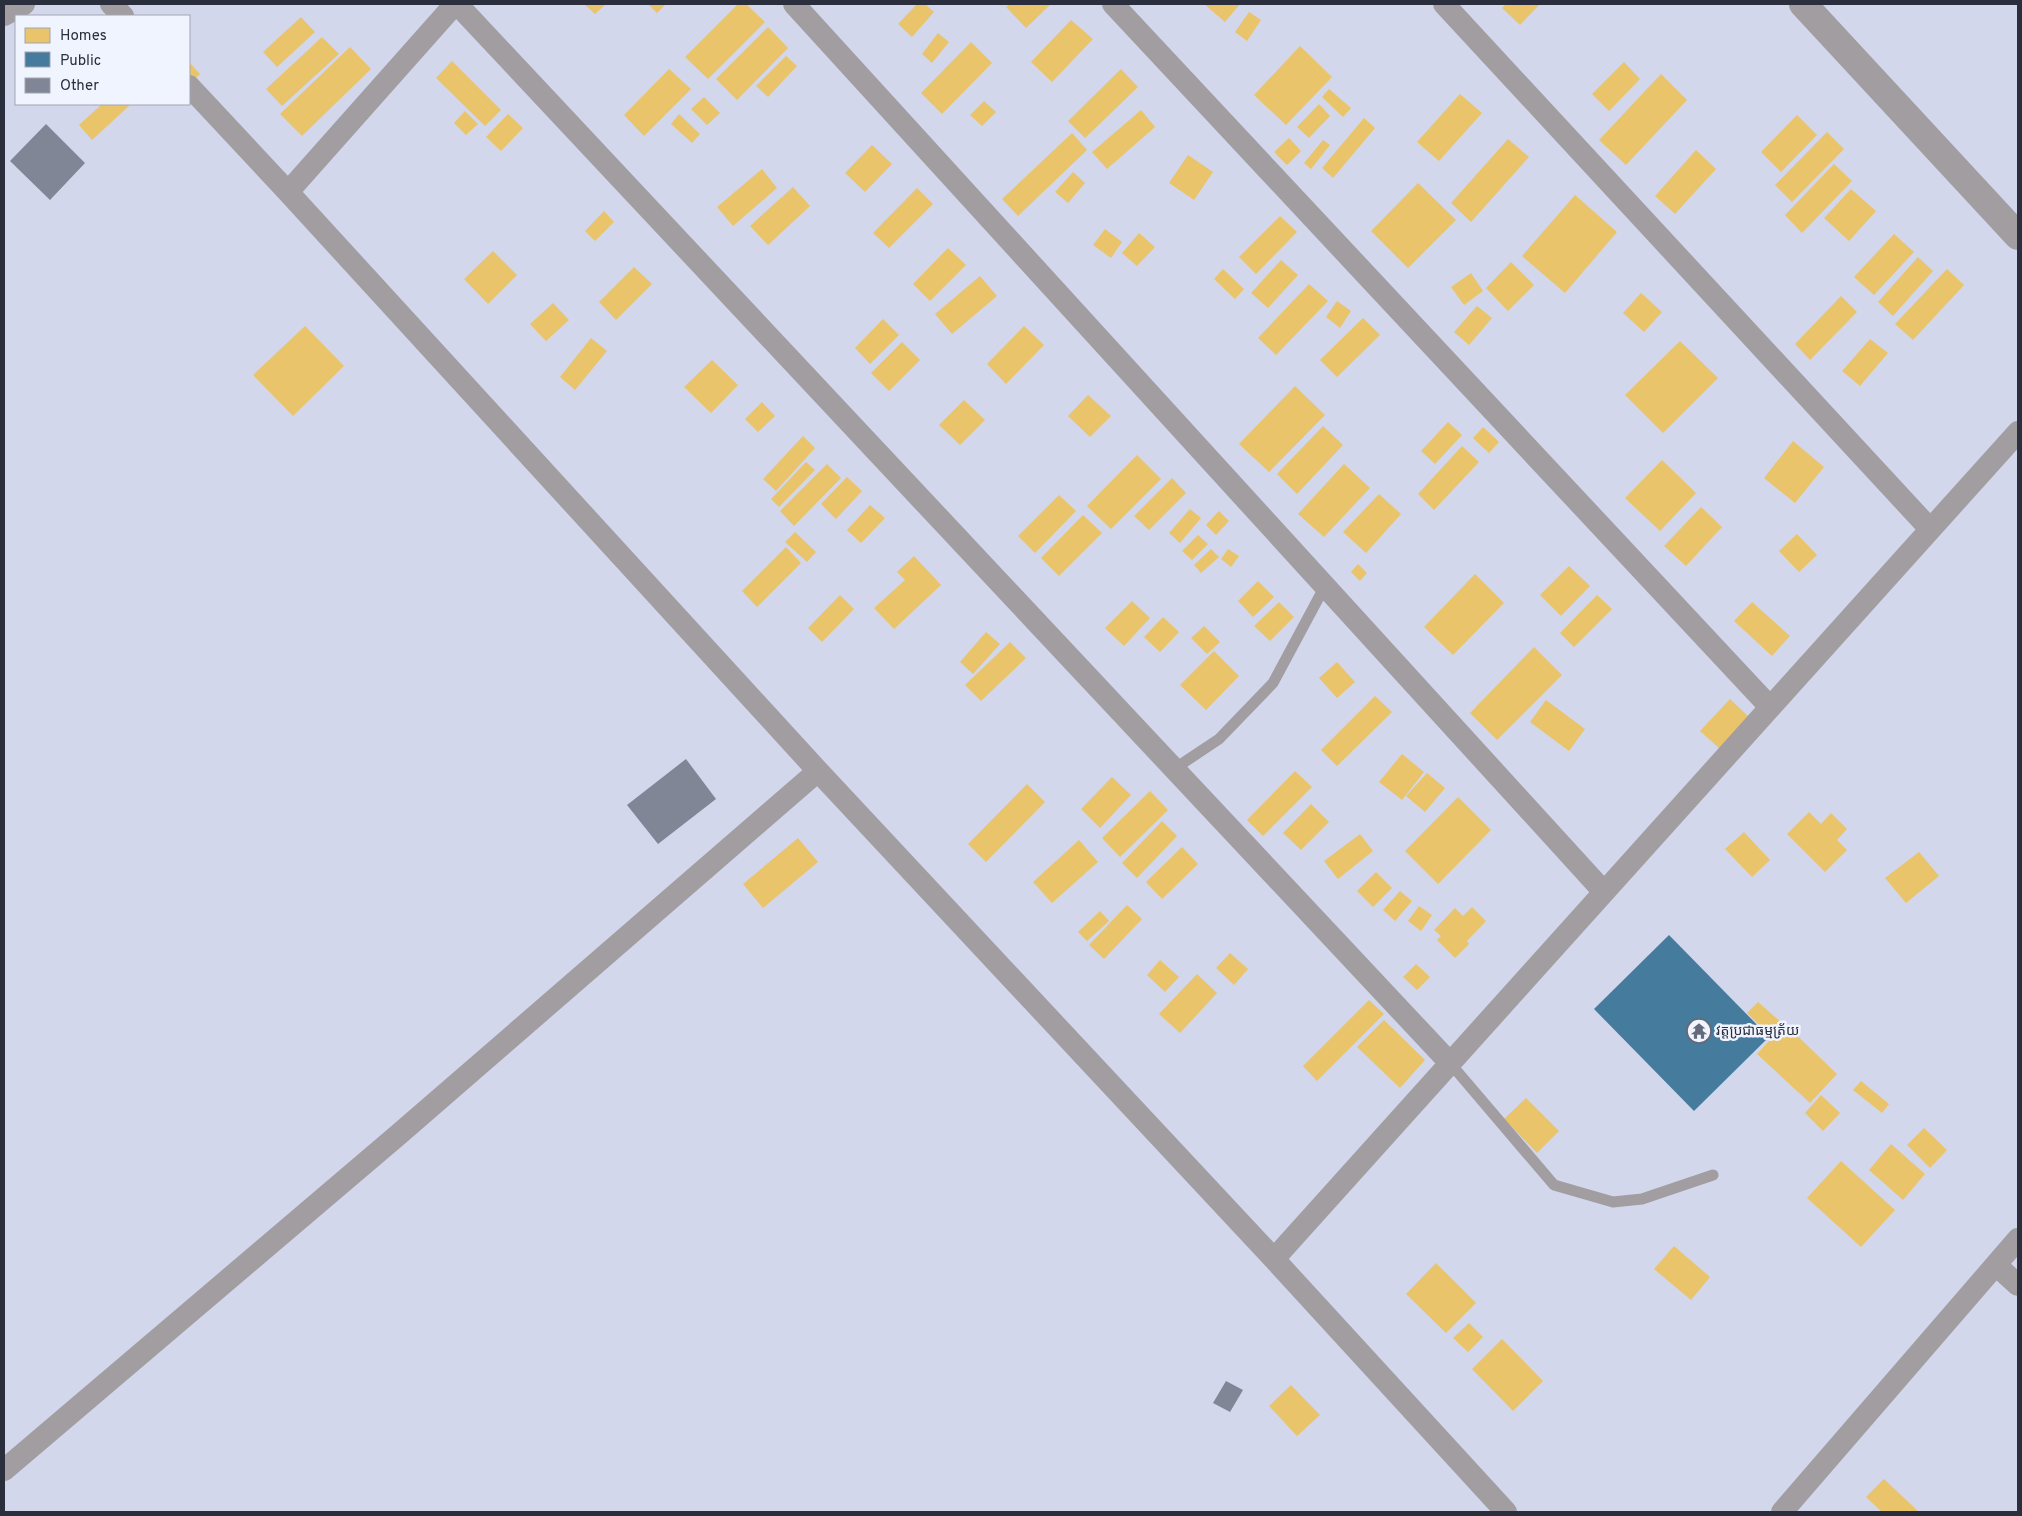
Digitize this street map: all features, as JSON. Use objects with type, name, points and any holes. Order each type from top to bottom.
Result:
[{"type":"street","points":[[4,15],[24,4]]},
{"type":"street","points":[[111,4],[122,15]]},
{"type":"street","points":[[288,192],[456,4],[1450,1063]]},
{"type":"street","points":[[794,4],[1604,892]]},
{"type":"street","points":[[1113,4],[1770,708]]},
{"type":"street","points":[[1444,4],[1930,529]]},
{"type":"street","points":[[1804,4],[2018,236]]},
{"type":"street","points":[[190,87],[818,771],[1274,1259],[1506,1512]]},
{"type":"street","points":[[1274,1259],[2018,432]]},
{"type":"street","points":[[4,1470],[398,1135],[818,771]]},
{"type":"street","points":[[1782,1512],[2018,1239]]},
{"type":"street","points":[[1996,1265],[2018,1285]]},
{"type":"lane","points":[[1174,769],[1219,739],[1273,683],[1325,586]]},
{"type":"lane","points":[[1450,1063],[1554,1185],[1614,1202],[1642,1199],[1713,1175]]},
{"type":"building: Homes","points":[[584,4],[606,4],[595,14]]},
{"type":"building: Homes","points":[[648,4],[666,4],[657,13]]},
{"type":"building: Homes","points":[[738,4],[746,4],[765,22],[708,79],[685,57]]},
{"type":"building: Homes","points":[[917,4],[925,4],[934,12],[912,37],[898,24]]},
{"type":"building: Homes","points":[[1010,4],[1051,4],[1026,28],[1006,7]]},
{"type":"building: Homes","points":[[1204,4],[1240,4],[1225,22]]},
{"type":"building: Homes","points":[[1506,4],[1540,4],[1520,25],[1502,8]]},
{"type":"building: Homes","points":[[1249,12],[1261,20],[1247,41],[1235,32]]},
{"type":"building: Homes","points":[[301,17],[315,32],[277,67],[263,52]]},
{"type":"building: Homes","points":[[1071,20],[1093,39],[1052,82],[1031,62]]},
{"type":"building: Homes","points":[[768,27],[788,48],[737,100],[716,79]]},
{"type":"building: Homes","points":[[938,33],[949,42],[932,63],[922,54]]},
{"type":"building: Homes","points":[[322,37],[339,54],[282,106],[266,89]]},
{"type":"building: Homes","points":[[971,42],[992,63],[942,114],[921,93]]},
{"type":"building: Homes","points":[[1300,46],[1332,77],[1286,125],[1254,95]]},
{"type":"building: Homes","points":[[350,47],[371,69],[302,136],[280,114]]},
{"type":"building: Homes","points":[[786,56],[797,66],[768,97],[756,86]]},
{"type":"building: Homes","points":[[452,61],[501,110],[485,126],[436,78]]},
{"type":"building: Homes","points":[[1624,62],[1640,79],[1609,111],[1592,94]]},
{"type":"building: Homes","points":[[190,63],[200,74],[190,84]]},
{"type":"building: Homes","points":[[669,69],[691,89],[644,136],[624,115]]},
{"type":"building: Homes","points":[[1121,69],[1138,87],[1085,138],[1068,121]]},
{"type":"building: Homes","points":[[1661,74],[1687,100],[1626,165],[1599,140]]},
{"type":"building: Homes","points":[[1329,89],[1351,108],[1343,117],[1322,97]]},
{"type":"building: Homes","points":[[1460,94],[1482,113],[1439,161],[1417,142]]},
{"type":"building: Homes","points":[[704,97],[720,113],[707,125],[691,109]]},
{"type":"building: Homes","points":[[984,101],[996,112],[982,126],[970,115]]},
{"type":"building: Homes","points":[[1319,104],[1330,116],[1309,138],[1297,127]]},
{"type":"building: Homes","points":[[101,105],[129,106],[92,140],[79,125]]},
{"type":"building: Homes","points":[[1141,110],[1155,127],[1107,169],[1092,152]]},
{"type":"building: Homes","points":[[465,111],[478,124],[466,135],[454,123]]},
{"type":"building: Homes","points":[[508,114],[523,128],[501,151],[486,137]]},
{"type":"building: Homes","points":[[679,114],[700,134],[692,143],[671,124]]},
{"type":"building: Homes","points":[[1797,115],[1817,135],[1781,172],[1761,152]]},
{"type":"building: Homes","points":[[1364,118],[1375,128],[1333,178],[1322,168]]},
{"type":"building: Homes","points":[[1827,132],[1844,149],[1792,202],[1775,185]]},
{"type":"building: Homes","points":[[1072,133],[1087,150],[1018,216],[1002,199]]},
{"type":"building: Homes","points":[[1289,138],[1301,151],[1287,165],[1274,152]]},
{"type":"building: Homes","points":[[1508,139],[1529,157],[1471,222],[1451,203]]},
{"type":"building: Homes","points":[[1323,140],[1330,145],[1311,169],[1304,163]]},
{"type":"building: Homes","points":[[872,145],[892,164],[865,192],[845,173]]},
{"type":"building: Homes","points":[[1696,150],[1716,169],[1675,214],[1655,196]]},
{"type":"building: Homes","points":[[1188,155],[1213,172],[1194,200],[1169,183]]},
{"type":"building: Homes","points":[[1834,164],[1852,181],[1802,233],[1785,215]]},
{"type":"building: Homes","points":[[762,169],[777,188],[733,226],[717,207]]},
{"type":"building: Homes","points":[[1073,172],[1085,183],[1068,203],[1055,192]]},
{"type":"building: Homes","points":[[1418,183],[1456,220],[1408,268],[1371,231]]},
{"type":"building: Homes","points":[[793,187],[810,206],[768,245],[750,226]]},
{"type":"building: Homes","points":[[917,188],[933,204],[889,248],[873,233]]},
{"type":"building: Homes","points":[[1851,189],[1876,211],[1849,241],[1824,218]]},
{"type":"building: Homes","points":[[1575,195],[1617,232],[1565,293],[1522,256]]},
{"type":"building: Homes","points":[[604,211],[614,222],[595,241],[585,231]]},
{"type":"building: Homes","points":[[1280,216],[1297,232],[1256,274],[1239,257]]},
{"type":"building: Homes","points":[[1105,229],[1122,242],[1111,258],[1093,245]]},
{"type":"building: Homes","points":[[1139,233],[1155,247],[1137,266],[1122,253]]},
{"type":"building: Homes","points":[[1894,234],[1914,252],[1874,295],[1854,277]]},
{"type":"building: Homes","points":[[948,248],[966,265],[930,301],[913,284]]},
{"type":"building: Homes","points":[[493,251],[517,275],[488,304],[464,279]]},
{"type":"building: Homes","points":[[1918,257],[1933,271],[1893,316],[1878,302]]},
{"type":"building: Homes","points":[[1281,260],[1298,275],[1268,308],[1251,293]]},
{"type":"building: Homes","points":[[1511,262],[1534,285],[1508,311],[1486,288]]},
{"type":"building: Homes","points":[[634,267],[652,284],[616,320],[599,302]]},
{"type":"building: Homes","points":[[1223,269],[1244,289],[1235,299],[1214,279]]},
{"type":"building: Homes","points":[[1947,269],[1964,285],[1913,340],[1895,324]]},
{"type":"building: Homes","points":[[1471,273],[1483,291],[1464,305],[1451,287]]},
{"type":"building: Homes","points":[[980,276],[997,296],[952,334],[935,314]]},
{"type":"building: Homes","points":[[1309,284],[1328,301],[1276,355],[1258,338]]},
{"type":"building: Homes","points":[[1641,293],[1662,312],[1644,332],[1623,313]]},
{"type":"building: Homes","points":[[1841,296],[1857,312],[1810,360],[1795,344]]},
{"type":"building: Homes","points":[[1337,301],[1351,311],[1340,328],[1326,317]]},
{"type":"building: Homes","points":[[553,303],[569,320],[546,341],[530,324]]},
{"type":"building: Homes","points":[[1477,306],[1492,318],[1469,345],[1454,332]]},
{"type":"building: Homes","points":[[1363,318],[1380,335],[1337,377],[1320,360]]},
{"type":"building: Homes","points":[[883,319],[899,335],[870,364],[855,348]]},
{"type":"building: Homes","points":[[305,326],[344,366],[293,416],[253,375]]},
{"type":"building: Homes","points":[[1024,326],[1044,345],[1006,384],[987,364]]},
{"type":"building: Homes","points":[[591,338],[607,351],[575,390],[560,377]]},
{"type":"building: Homes","points":[[1870,339],[1888,353],[1860,386],[1842,371]]},
{"type":"building: Homes","points":[[1680,341],[1718,378],[1663,433],[1625,395]]},
{"type":"building: Homes","points":[[902,342],[920,360],[889,391],[871,373]]},
{"type":"building: Homes","points":[[712,360],[738,385],[711,413],[684,387]]},
{"type":"building: Homes","points":[[1295,386],[1325,415],[1269,472],[1239,444]]},
{"type":"building: Homes","points":[[1088,395],[1111,416],[1090,437],[1068,416]]},
{"type":"building: Homes","points":[[964,400],[985,420],[960,445],[939,425]]},
{"type":"building: Homes","points":[[762,402],[775,416],[758,432],[745,419]]},
{"type":"building: Homes","points":[[1448,422],[1462,435],[1435,464],[1421,451]]},
{"type":"building: Homes","points":[[1323,426],[1343,445],[1297,494],[1277,474]]},
{"type":"building: Homes","points":[[1483,427],[1499,442],[1489,453],[1473,438]]},
{"type":"building: Homes","points":[[803,436],[815,448],[776,491],[763,479]]},
{"type":"building: Homes","points":[[1793,441],[1824,467],[1795,503],[1764,478]]},
{"type":"building: Homes","points":[[1462,446],[1479,462],[1434,510],[1418,494]]},
{"type":"building: Homes","points":[[1137,455],[1161,479],[1111,529],[1087,506]]},
{"type":"building: Homes","points":[[1662,460],[1696,493],[1660,531],[1625,498]]},
{"type":"building: Homes","points":[[806,462],[815,470],[779,507],[771,499]]},
{"type":"building: Homes","points":[[827,464],[841,478],[794,526],[780,511]]},
{"type":"building: Homes","points":[[1344,464],[1370,488],[1324,537],[1298,514]]},
{"type":"building: Homes","points":[[847,477],[862,491],[836,519],[821,504]]},
{"type":"building: Homes","points":[[1172,478],[1186,493],[1149,530],[1134,516]]},
{"type":"building: Homes","points":[[1379,494],[1401,514],[1366,553],[1343,532]]},
{"type":"building: Homes","points":[[1059,495],[1076,511],[1035,553],[1018,536]]},
{"type":"building: Homes","points":[[870,505],[885,518],[861,543],[847,530]]},
{"type":"building: Homes","points":[[1701,507],[1722,527],[1686,566],[1664,546]]},
{"type":"building: Homes","points":[[1190,509],[1201,518],[1180,543],[1169,533]]},
{"type":"building: Homes","points":[[1219,511],[1229,521],[1216,535],[1206,525]]},
{"type":"building: Homes","points":[[1083,515],[1102,533],[1059,576],[1041,558]]},
{"type":"building: Homes","points":[[795,532],[816,552],[807,562],[785,542]]},
{"type":"building: Homes","points":[[1797,534],[1817,555],[1799,572],[1779,551]]},
{"type":"building: Homes","points":[[1198,535],[1208,544],[1192,560],[1182,551]]},
{"type":"building: Homes","points":[[786,547],[801,563],[757,607],[742,591]]},
{"type":"building: Homes","points":[[1211,549],[1219,557],[1201,573],[1194,565]]},
{"type":"building: Homes","points":[[1228,549],[1239,556],[1231,567],[1221,559]]},
{"type":"building: Homes","points":[[914,556],[941,585],[894,629],[874,608],[905,580],[897,572]]},
{"type":"building: Homes","points":[[1358,564],[1367,573],[1360,581],[1351,572]]},
{"type":"building: Homes","points":[[1569,566],[1590,586],[1561,616],[1540,595]]},
{"type":"building: Homes","points":[[1475,574],[1504,603],[1453,655],[1424,627]]},
{"type":"building: Homes","points":[[1258,581],[1274,597],[1253,617],[1238,601]]},
{"type":"building: Homes","points":[[840,595],[854,609],[822,642],[808,628]]},
{"type":"building: Homes","points":[[1597,595],[1612,609],[1574,647],[1560,633]]},
{"type":"building: Homes","points":[[1132,601],[1150,618],[1124,646],[1105,628]]},
{"type":"building: Homes","points":[[1279,602],[1294,617],[1270,641],[1254,626]]},
{"type":"building: Homes","points":[[1752,602],[1790,636],[1772,656],[1734,621]]},
{"type":"building: Homes","points":[[1163,617],[1179,632],[1160,652],[1144,637]]},
{"type":"building: Homes","points":[[1204,626],[1220,642],[1207,654],[1191,638]]},
{"type":"building: Homes","points":[[986,632],[1000,644],[973,674],[960,662]]},
{"type":"building: Homes","points":[[1010,642],[1026,658],[981,701],[965,685]]},
{"type":"building: Homes","points":[[1534,647],[1562,675],[1497,740],[1470,713]]},
{"type":"building: Homes","points":[[1214,651],[1239,676],[1206,710],[1180,685]]},
{"type":"building: Homes","points":[[1337,662],[1355,682],[1337,698],[1319,678]]},
{"type":"building: Homes","points":[[1375,696],[1392,712],[1337,766],[1321,750]]},
{"type":"building: Homes","points":[[1730,699],[1749,717],[1720,749],[1700,731]]},
{"type":"building: Homes","points":[[1546,700],[1585,729],[1569,751],[1530,722]]},
{"type":"building: Homes","points":[[1402,754],[1424,772],[1402,800],[1379,782]]},
{"type":"building: Homes","points":[[1295,771],[1312,787],[1263,836],[1247,820]]},
{"type":"building: Homes","points":[[1427,773],[1445,788],[1425,812],[1406,796]]},
{"type":"building: Homes","points":[[1112,777],[1131,795],[1100,828],[1081,809]]},
{"type":"building: Homes","points":[[1027,784],[1045,802],[986,862],[968,844]]},
{"type":"building: Homes","points":[[1150,791],[1168,810],[1120,857],[1102,838]]},
{"type":"building: Homes","points":[[1458,797],[1491,830],[1438,884],[1405,851]]},
{"type":"building: Homes","points":[[1311,804],[1329,822],[1301,850],[1283,833]]},
{"type":"building: Homes","points":[[1809,812],[1821,824],[1831,813],[1847,829],[1837,840],[1847,850],[1825,872],[1787,834]]},
{"type":"building: Homes","points":[[1162,821],[1177,836],[1137,878],[1122,863]]},
{"type":"building: Homes","points":[[1744,832],[1770,860],[1752,877],[1725,849]]},
{"type":"building: Homes","points":[[1360,834],[1373,851],[1338,879],[1324,861]]},
{"type":"building: Homes","points":[[798,838],[818,862],[763,908],[743,884]]},
{"type":"building: Homes","points":[[1079,840],[1098,862],[1052,903],[1033,882]]},
{"type":"building: Homes","points":[[1182,847],[1198,864],[1162,899],[1146,882]]},
{"type":"building: Homes","points":[[1919,852],[1939,876],[1906,903],[1885,878]]},
{"type":"building: Homes","points":[[1376,872],[1392,888],[1373,907],[1357,891]]},
{"type":"building: Homes","points":[[1400,891],[1412,901],[1395,921],[1383,910]]},
{"type":"building: Homes","points":[[1127,905],[1142,919],[1104,959],[1089,945]]},
{"type":"building: Homes","points":[[1419,906],[1432,915],[1421,931],[1408,921]]},
{"type":"building: Homes","points":[[1472,907],[1486,921],[1467,941],[1469,944],[1455,958],[1437,940],[1441,936],[1434,930],[1455,908],[1463,916]]},
{"type":"building: Homes","points":[[1100,911],[1109,921],[1087,941],[1078,932]]},
{"type":"building: Homes","points":[[1230,953],[1248,969],[1234,985],[1216,968]]},
{"type":"building: Homes","points":[[1160,960],[1179,977],[1165,992],[1147,975]]},
{"type":"building: Homes","points":[[1416,964],[1430,977],[1417,990],[1403,977]]},
{"type":"building: Homes","points":[[1197,974],[1217,993],[1180,1033],[1159,1014]]},
{"type":"building: Homes","points":[[1369,1000],[1384,1014],[1317,1081],[1303,1066]]},
{"type":"building: Homes","points":[[1758,1002],[1783,1024],[1771,1037],[1747,1013]]},
{"type":"building: Homes","points":[[1384,1020],[1425,1060],[1400,1088],[1357,1047]]},
{"type":"building: Homes","points":[[1785,1024],[1837,1074],[1810,1103],[1757,1054]]},
{"type":"building: Homes","points":[[1861,1081],[1889,1104],[1882,1113],[1853,1090]]},
{"type":"building: Homes","points":[[1821,1095],[1840,1113],[1823,1131],[1805,1113]]},
{"type":"building: Homes","points":[[1526,1098],[1559,1131],[1537,1153],[1504,1119]]},
{"type":"building: Homes","points":[[1924,1128],[1947,1150],[1930,1168],[1907,1145]]},
{"type":"building: Homes","points":[[1891,1144],[1925,1174],[1903,1200],[1869,1170]]},
{"type":"building: Homes","points":[[1841,1161],[1895,1210],[1861,1247],[1807,1198]]},
{"type":"building: Homes","points":[[1674,1246],[1710,1277],[1691,1300],[1654,1269]]},
{"type":"building: Homes","points":[[1436,1263],[1476,1303],[1446,1333],[1406,1294]]},
{"type":"building: Homes","points":[[1469,1323],[1483,1337],[1468,1352],[1453,1338]]},
{"type":"building: Homes","points":[[1502,1339],[1543,1381],[1513,1411],[1472,1369]]},
{"type":"building: Homes","points":[[1291,1385],[1320,1415],[1297,1436],[1269,1406]]},
{"type":"building: Homes","points":[[1884,1479],[1919,1512],[1882,1512],[1866,1497]]},
{"type":"building: Public","points":[[1669,935],[1769,1037],[1694,1111],[1594,1009]]},
{"type":"building: Other","points":[[46,124],[85,163],[50,200],[10,161]]},
{"type":"building: Other","points":[[686,759],[716,799],[658,844],[627,805]]},
{"type":"building: Other","points":[[1226,1381],[1243,1390],[1230,1412],[1213,1403]]},
{"type":"place","name":"វត្តប្រជាធម្មត្រ័យ","points":[[1699,1031]]}]
